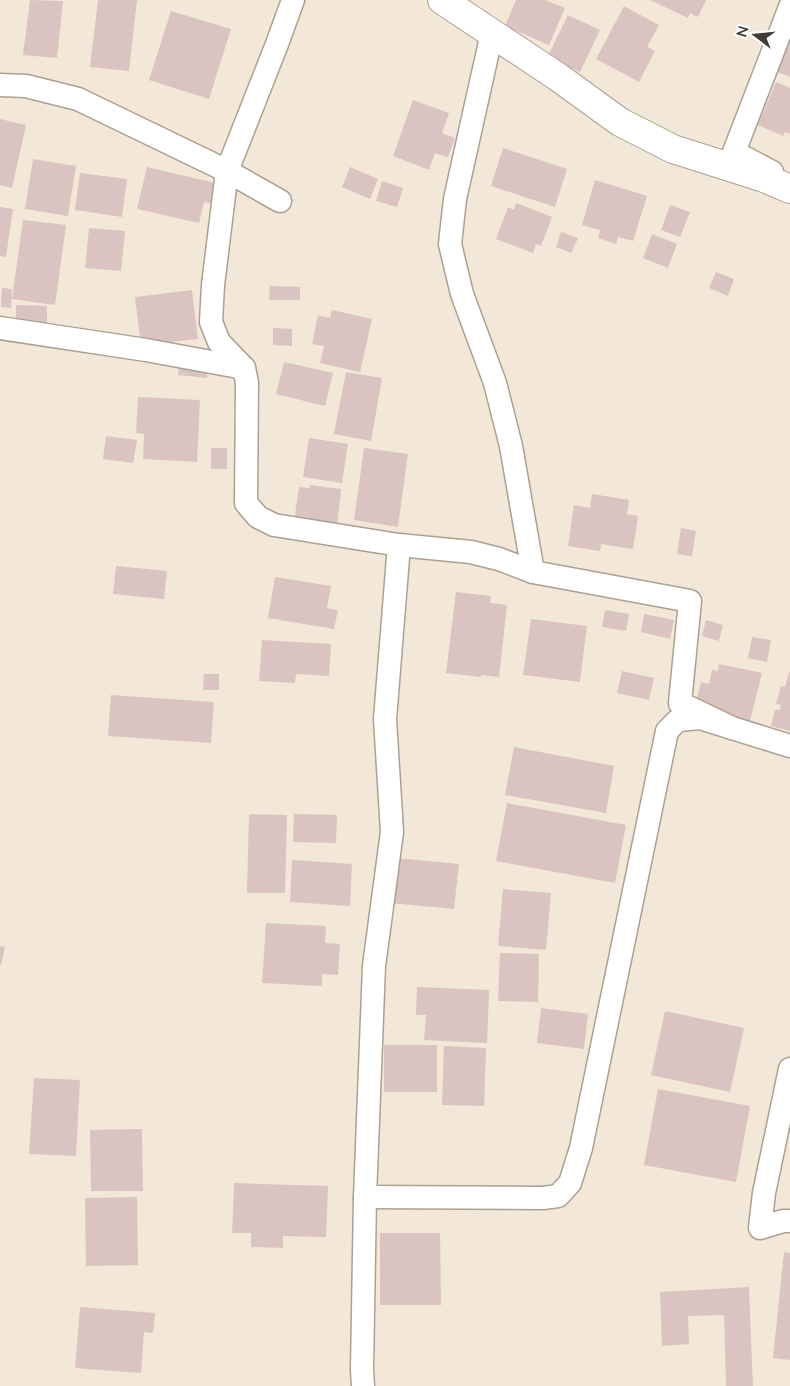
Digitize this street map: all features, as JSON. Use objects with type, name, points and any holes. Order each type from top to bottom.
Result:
[{"type":"street","points":[[293,0],[227,171],[213,285],[211,322],[219,342],[244,368],[247,383],[246,503],[258,517],[274,525],[399,545],[471,552],[499,559],[532,572],[690,601],[680,703],[732,728]]},
{"type":"street","points":[[442,0],[558,77],[620,122],[673,149],[764,178],[790,189]]},
{"type":"street","points":[[790,7],[734,152],[790,182]]},
{"type":"street","points":[[492,33],[455,199],[450,244],[462,294],[495,383],[511,446],[532,572]]},
{"type":"street","points":[[0,85],[26,86],[78,99],[227,171],[280,201]]},
{"type":"street","points":[[0,328],[146,350],[244,368]]},
{"type":"street","points":[[363,1386],[365,1197],[374,966],[392,832],[385,719],[399,545]]},
{"type":"street","points":[[365,1197],[543,1198],[558,1196],[570,1183],[581,1148],[667,731],[678,720],[700,718],[790,746]]},
{"type":"street","points":[[790,1068],[764,1193],[760,1228],[783,1221],[790,1221]]},
{"type":"building","points":[[30,0],[63,1],[57,58],[23,55]]},
{"type":"building","points":[[98,0],[137,0],[129,71],[90,67]]},
{"type":"building","points":[[516,0],[545,0],[565,8],[549,45],[505,26]]},
{"type":"building","points":[[650,0],[706,0],[698,17],[690,13],[688,18]]},
{"type":"building","points":[[624,6],[659,25],[647,47],[655,51],[639,82],[596,59]]},
{"type":"building","points":[[171,11],[231,29],[209,99],[149,80]]},
{"type":"building","points":[[568,15],[600,30],[580,72],[548,56]]},
{"type":"building","points":[[790,40],[790,77],[777,72]]},
{"type":"building","points":[[776,82],[790,88],[790,134],[785,132],[783,136],[758,125]]},
{"type":"building","points":[[413,100],[449,113],[442,133],[455,138],[448,157],[435,153],[429,170],[393,156]]},
{"type":"building","points":[[0,119],[26,125],[12,188],[0,185]]},
{"type":"building","points":[[503,148],[567,169],[555,207],[491,186]]},
{"type":"building","points":[[33,159],[76,166],[68,216],[25,209]]},
{"type":"building","points":[[147,167],[228,186],[224,206],[204,202],[199,223],[137,209]]},
{"type":"building","points":[[350,167],[378,179],[370,199],[342,187]]},
{"type":"building","points":[[80,173],[127,179],[122,217],[75,210]]},
{"type":"building","points":[[595,180],[647,196],[633,241],[618,237],[616,244],[598,238],[600,230],[582,225]]},
{"type":"building","points":[[382,181],[403,188],[397,207],[376,201]]},
{"type":"building","points":[[516,203],[552,217],[541,246],[536,244],[533,253],[496,239],[508,207],[514,210]]},
{"type":"building","points":[[670,205],[690,212],[680,237],[661,230]]},
{"type":"building","points":[[0,207],[13,209],[6,257],[0,256]]},
{"type":"building","points":[[23,220],[66,225],[55,305],[12,299]]},
{"type":"building","points":[[89,228],[125,231],[121,271],[85,268]]},
{"type":"building","points":[[561,232],[578,238],[571,253],[556,247]]},
{"type":"building","points":[[652,234],[677,244],[668,268],[643,258]]},
{"type":"building","points":[[716,272],[734,279],[728,296],[709,288]]},
{"type":"building","points":[[270,286],[300,287],[300,300],[269,300]]},
{"type":"building","points":[[2,288],[12,289],[11,308],[1,307]]},
{"type":"building","points":[[192,290],[198,339],[141,345],[135,297]]},
{"type":"building","points":[[16,305],[47,306],[47,324],[16,324]]},
{"type":"building","points":[[332,310],[372,319],[360,372],[320,363],[324,346],[312,344],[318,315],[330,318]]},
{"type":"building","points":[[273,328],[292,329],[292,346],[273,345]]},
{"type":"building","points":[[180,357],[208,360],[207,378],[178,375]]},
{"type":"building","points":[[284,362],[333,373],[325,406],[276,394]]},
{"type":"building","points":[[346,372],[382,378],[371,441],[334,434]]},
{"type":"building","points":[[138,397],[200,400],[197,462],[143,459],[144,434],[136,433]]},
{"type":"building","points":[[106,436],[137,440],[133,463],[103,459]]},
{"type":"building","points":[[309,438],[348,444],[342,483],[303,477]]},
{"type":"building","points":[[211,448],[227,448],[227,469],[211,469]]},
{"type":"building","points":[[364,448],[408,454],[398,527],[354,520]]},
{"type":"building","points":[[310,485],[341,489],[337,527],[294,522],[299,487],[310,488]]},
{"type":"building","points":[[592,494],[629,500],[627,514],[638,516],[633,549],[601,544],[600,551],[568,546],[574,505],[590,508]]},
{"type":"building","points":[[681,528],[696,531],[692,556],[677,554]]},
{"type":"building","points":[[116,566],[167,571],[164,599],[113,594]]},
{"type":"building","points":[[275,577],[331,586],[327,608],[338,610],[334,629],[268,618]]},
{"type":"building","points":[[456,592],[491,596],[490,603],[507,605],[499,677],[446,673]]},
{"type":"building","points":[[605,610],[629,614],[626,631],[602,627]]},
{"type":"building","points":[[644,614],[674,620],[670,639],[641,632]]},
{"type":"building","points":[[531,619],[587,626],[580,682],[523,675]]},
{"type":"building","points":[[706,620],[723,625],[719,641],[702,636]]},
{"type":"building","points":[[752,637],[771,640],[767,662],[748,658]]},
{"type":"building","points":[[262,640],[331,644],[329,676],[296,674],[295,683],[259,681]]},
{"type":"building","points":[[719,664],[762,673],[750,721],[713,713],[695,706],[701,682],[709,684],[712,670],[718,671]]},
{"type":"building","points":[[622,671],[654,678],[649,700],[617,693]]},
{"type":"building","points":[[789,672],[790,731],[771,726],[775,710],[780,710],[781,705],[776,704],[781,686],[785,687]]},
{"type":"building","points":[[204,674],[219,674],[219,690],[203,690]]},
{"type":"building","points":[[111,695],[214,702],[211,743],[108,736]]},
{"type":"building","points":[[514,747],[614,766],[606,813],[505,795]]},
{"type":"building","points":[[507,803],[626,825],[615,883],[496,861]]},
{"type":"building","points":[[249,814],[287,815],[285,893],[247,893]]},
{"type":"building","points":[[294,814],[337,815],[336,843],[293,842]]},
{"type":"building","points":[[395,858],[459,864],[454,909],[390,903]]},
{"type":"building","points":[[292,860],[352,864],[350,906],[290,902]]},
{"type":"building","points":[[503,889],[551,893],[546,950],[498,946]]},
{"type":"building","points":[[266,923],[326,926],[325,943],[340,944],[338,975],[322,974],[322,986],[262,983]]},
{"type":"building","points":[[0,946],[5,947],[1,965],[0,965]]},
{"type":"building","points":[[500,953],[539,954],[538,1002],[498,1001]]},
{"type":"building","points":[[417,987],[489,990],[487,1043],[424,1040],[426,1015],[416,1015]]},
{"type":"building","points":[[541,1008],[588,1014],[584,1049],[537,1043]]},
{"type":"building","points":[[665,1011],[744,1028],[730,1092],[651,1075]]},
{"type":"building","points":[[384,1045],[437,1045],[437,1092],[384,1092]]},
{"type":"building","points":[[444,1046],[486,1048],[484,1106],[442,1105]]},
{"type":"building","points":[[34,1078],[80,1080],[76,1156],[29,1154]]},
{"type":"building","points":[[658,1089],[750,1106],[736,1182],[644,1165]]},
{"type":"building","points":[[142,1129],[143,1191],[91,1191],[90,1130]]},
{"type":"building","points":[[234,1183],[328,1186],[326,1237],[283,1236],[283,1248],[251,1247],[251,1233],[232,1233]]},
{"type":"building","points":[[137,1197],[138,1265],[86,1266],[85,1198]]},
{"type":"building","points":[[380,1233],[440,1233],[441,1305],[380,1305]]},
{"type":"building","points":[[784,1252],[790,1253],[790,1360],[773,1358]]},
{"type":"building","points":[[749,1287],[753,1386],[726,1386],[724,1315],[688,1316],[689,1344],[662,1346],[660,1292]]},
{"type":"building","points":[[80,1307],[155,1313],[153,1333],[144,1332],[141,1373],[75,1368]]}]
